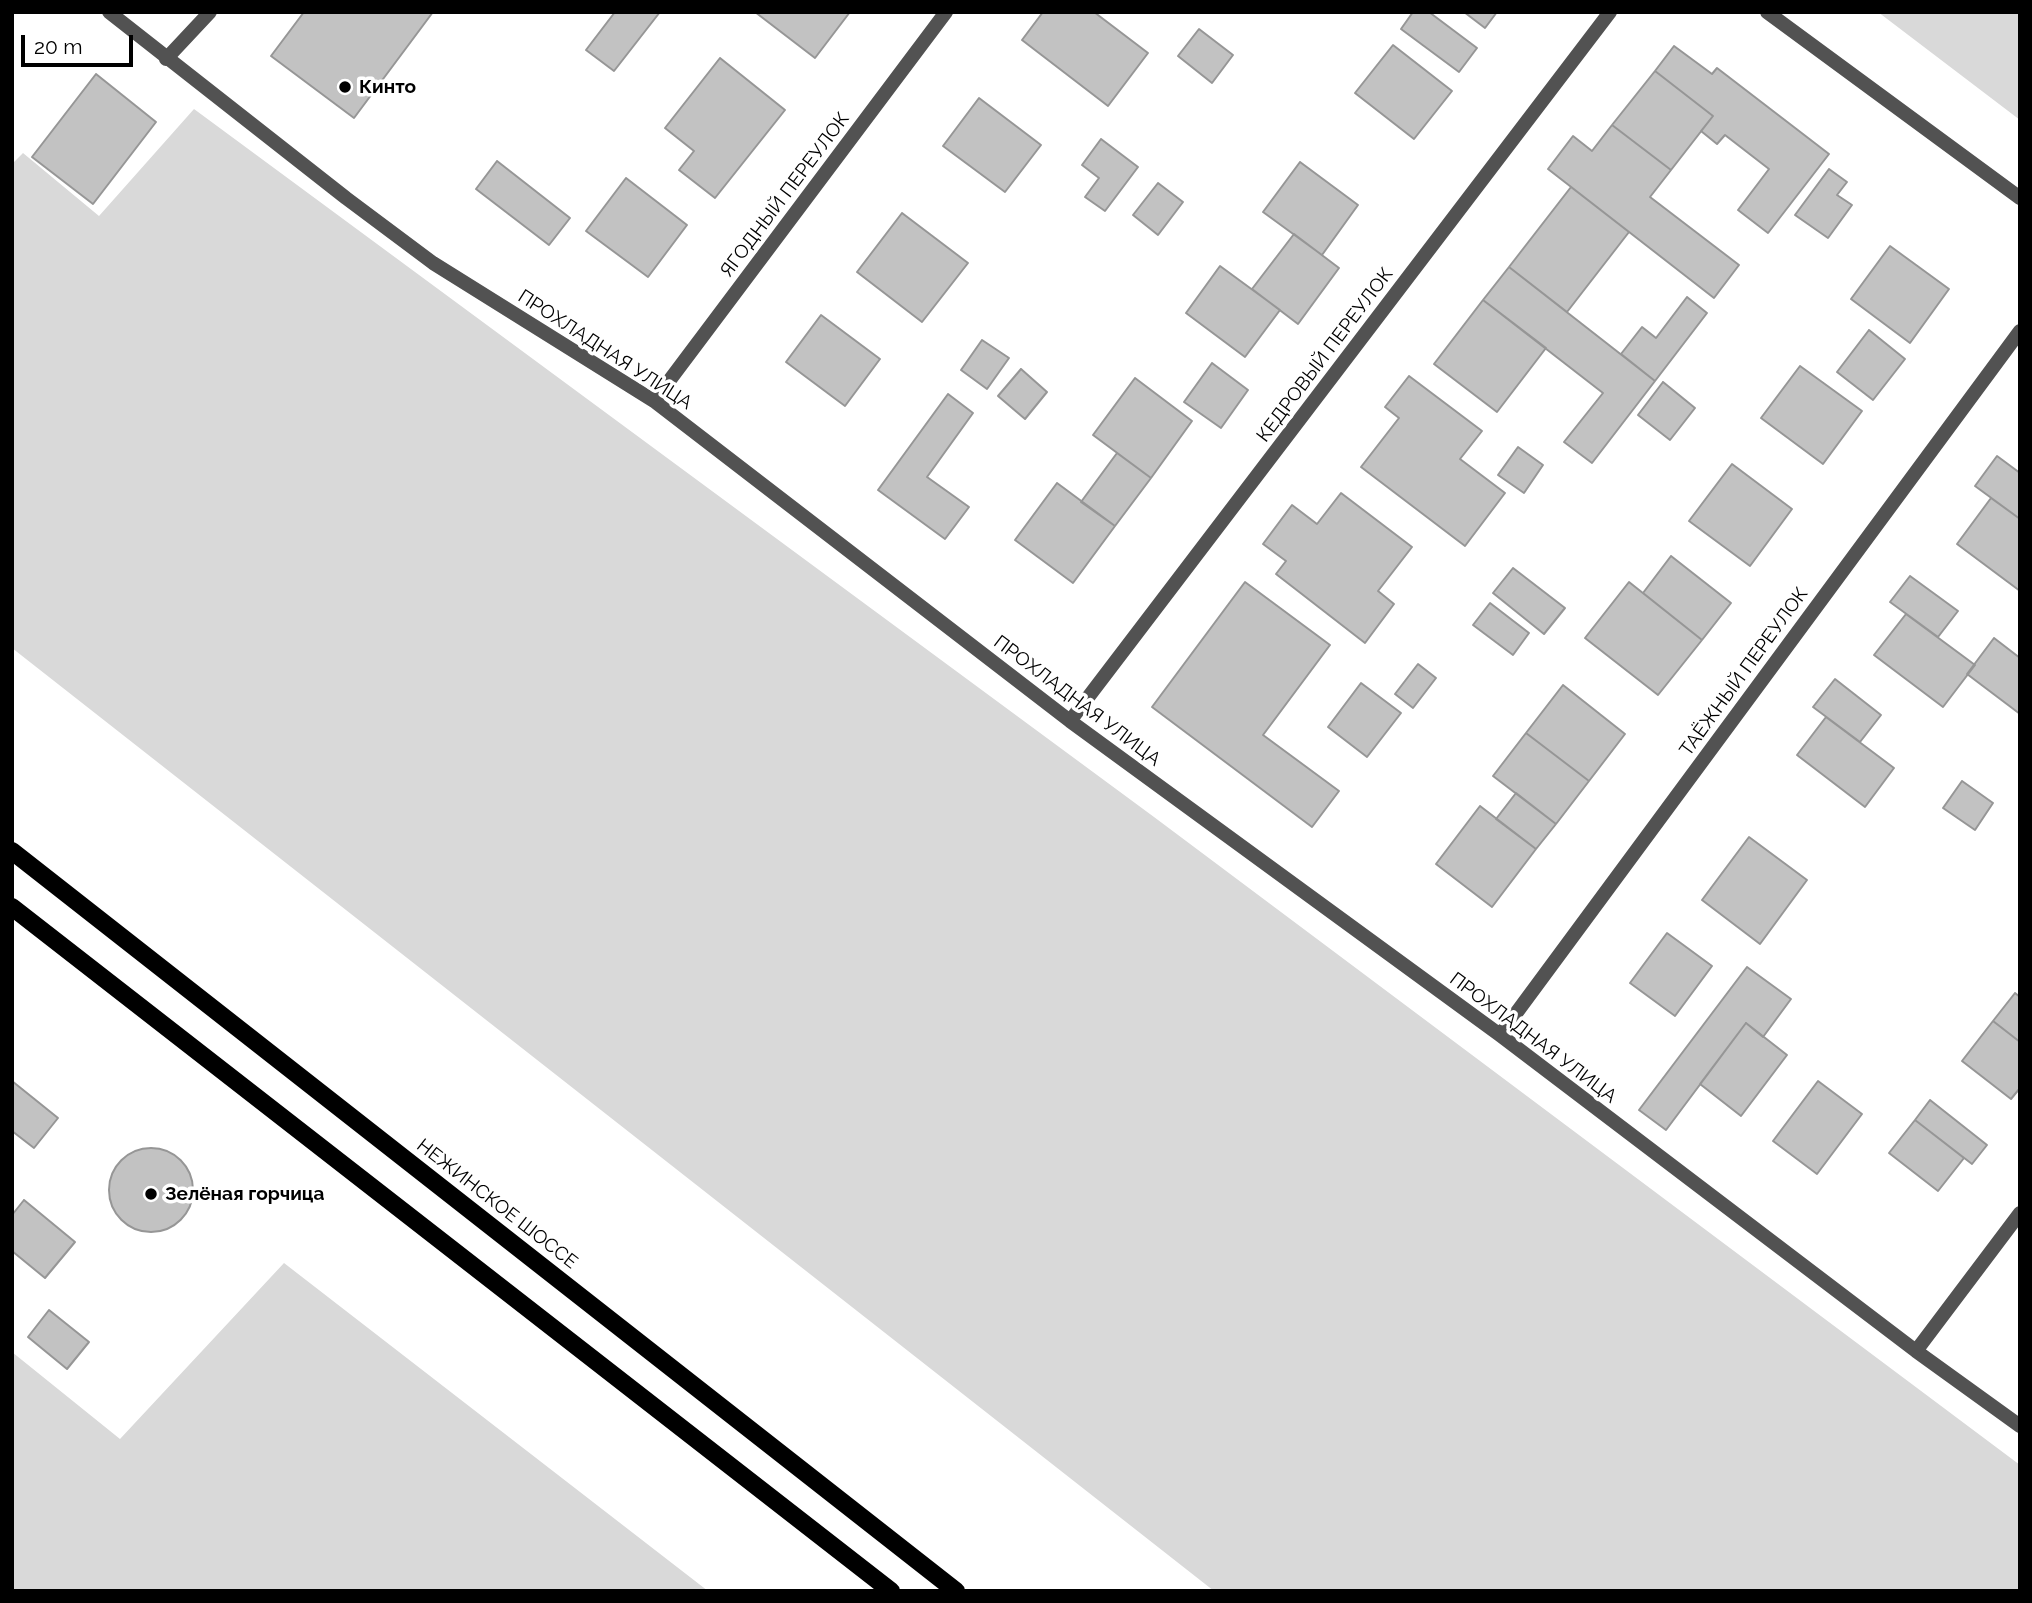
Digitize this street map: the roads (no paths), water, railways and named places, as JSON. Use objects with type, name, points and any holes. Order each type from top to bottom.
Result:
[{"type":"main road","name":"НЕЖИНСКОЕ ШОССЕ","points":[[12,851],[956,1591]]},
{"type":"main road","points":[[12,907],[891,1591]]},
{"type":"street","name":"ПРОХЛАДНАЯ УЛИЦА","points":[[109,12],[346,198],[433,262],[654,401],[1070,721],[1500,1035],[1916,1351],[2020,1426]]},
{"type":"street","points":[[166,59],[210,12]]},
{"type":"street","name":"ЯГОДНЫЙ ПЕРЕУЛОК","points":[[654,401],[946,12]]},
{"type":"street","name":"КЕДРОВЫЙ ПЕРЕУЛОК","points":[[1070,721],[1610,12]]},
{"type":"street","points":[[1767,12],[2020,198]]},
{"type":"street","name":"ТАЁЖНЫЙ ПЕРЕУЛОК","points":[[1500,1035],[2020,331]]},
{"type":"street","points":[[1916,1351],[2020,1213]]},
{"type":"place","name":"Кинто","points":[[345,87]]},
{"type":"place","name":"Зелёная горчица","points":[[151,1194]]}]
